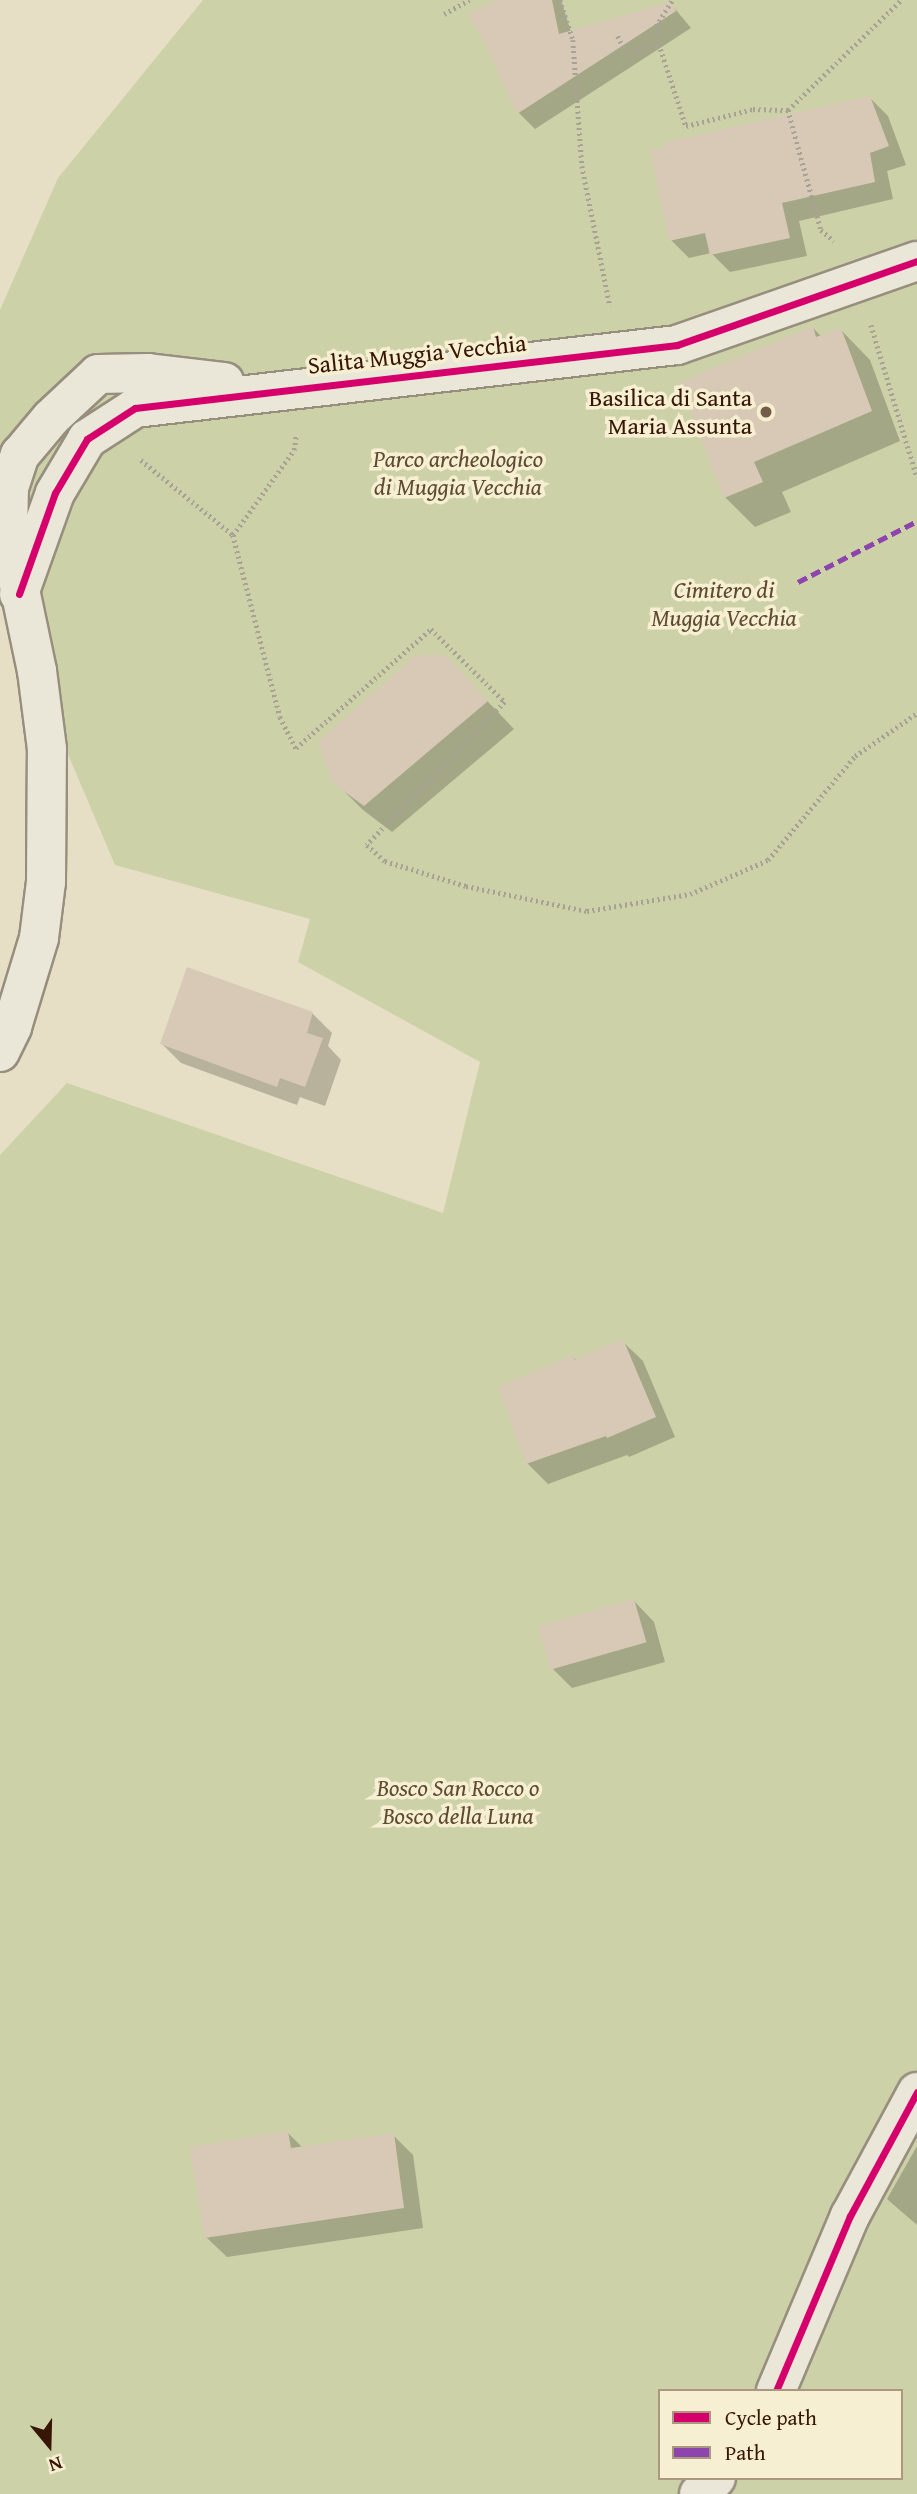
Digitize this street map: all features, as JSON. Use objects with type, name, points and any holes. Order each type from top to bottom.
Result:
[{"type":"street","name":"Salita Muggia Vecchia","points":[[0,1052],[12,1027],[39,938],[46,882],[47,749],[37,671],[19,594],[55,493],[87,439],[135,408],[303,386],[677,345],[917,261]]},
{"type":"street","points":[[777,2389],[850,2217],[917,2092]]},
{"type":"street","points":[[699,2494],[714,2480]]},
{"type":"path","points":[[444,14],[469,0]]},
{"type":"path","points":[[560,0],[573,40],[582,166],[620,351]]},
{"type":"path","points":[[672,0],[656,26],[659,44],[686,125],[753,109],[788,110],[901,0]]},
{"type":"path","points":[[618,36],[626,54],[659,44]]},
{"type":"path","points":[[788,110],[821,230],[854,257],[858,282],[917,477]]},
{"type":"path","points":[[233,535],[294,450],[303,386]]},
{"type":"path","points":[[135,455],[233,535],[280,716],[296,748],[431,629],[505,702],[367,845],[385,861],[466,886],[587,911],[690,894],[768,860],[855,756],[917,713]]},
{"type":"green space","name":"Bosco San Rocco o Bosco della Luna","points":[[203,0],[917,0],[917,2494],[0,2494],[0,1155],[67,1083],[443,1213],[480,1062],[298,962],[310,919],[115,865],[0,594],[0,310],[58,178]]},
{"type":"building","points":[[496,0],[552,0],[559,34],[671,2],[676,11],[517,114],[486,45],[468,14]]},
{"type":"building","points":[[870,96],[889,146],[870,153],[875,182],[782,203],[790,238],[710,255],[705,233],[669,241],[650,151],[665,148],[663,143]]},
{"type":"building","name":"Basilica di Santa Maria Assunta","points":[[813,326],[816,337],[841,328],[872,411],[754,462],[763,482],[724,498],[679,383]]},
{"type":"building","points":[[416,655],[445,655],[488,701],[364,806],[333,783],[318,742]]},
{"type":"building","points":[[187,967],[313,1012],[307,1033],[323,1038],[305,1087],[280,1078],[277,1087],[160,1044]]},
{"type":"building","points":[[623,1339],[656,1417],[607,1438],[606,1436],[526,1464],[498,1387],[573,1355],[575,1360]]},
{"type":"building","points":[[634,1599],[646,1642],[550,1670],[538,1627]]},
{"type":"building","points":[[288,2131],[291,2148],[394,2133],[404,2208],[205,2238],[189,2147]]},
{"type":"marked path","points":[[798,582],[917,521]]},
{"type":"cycle path","points":[[19,594],[55,493],[87,439],[135,408],[677,345],[917,261]]},
{"type":"cycle path","points":[[777,2389],[850,2216],[917,2092]]},
{"type":"place","name":"Basilica di Santa Maria Assunta","points":[[766,412]]},
{"type":"park label","name":"Parco archeologico di Muggia Vecchia","points":[[458,473]]},
{"type":"park label","name":"Cimitero di Muggia Vecchia","points":[[724,604]]}]
